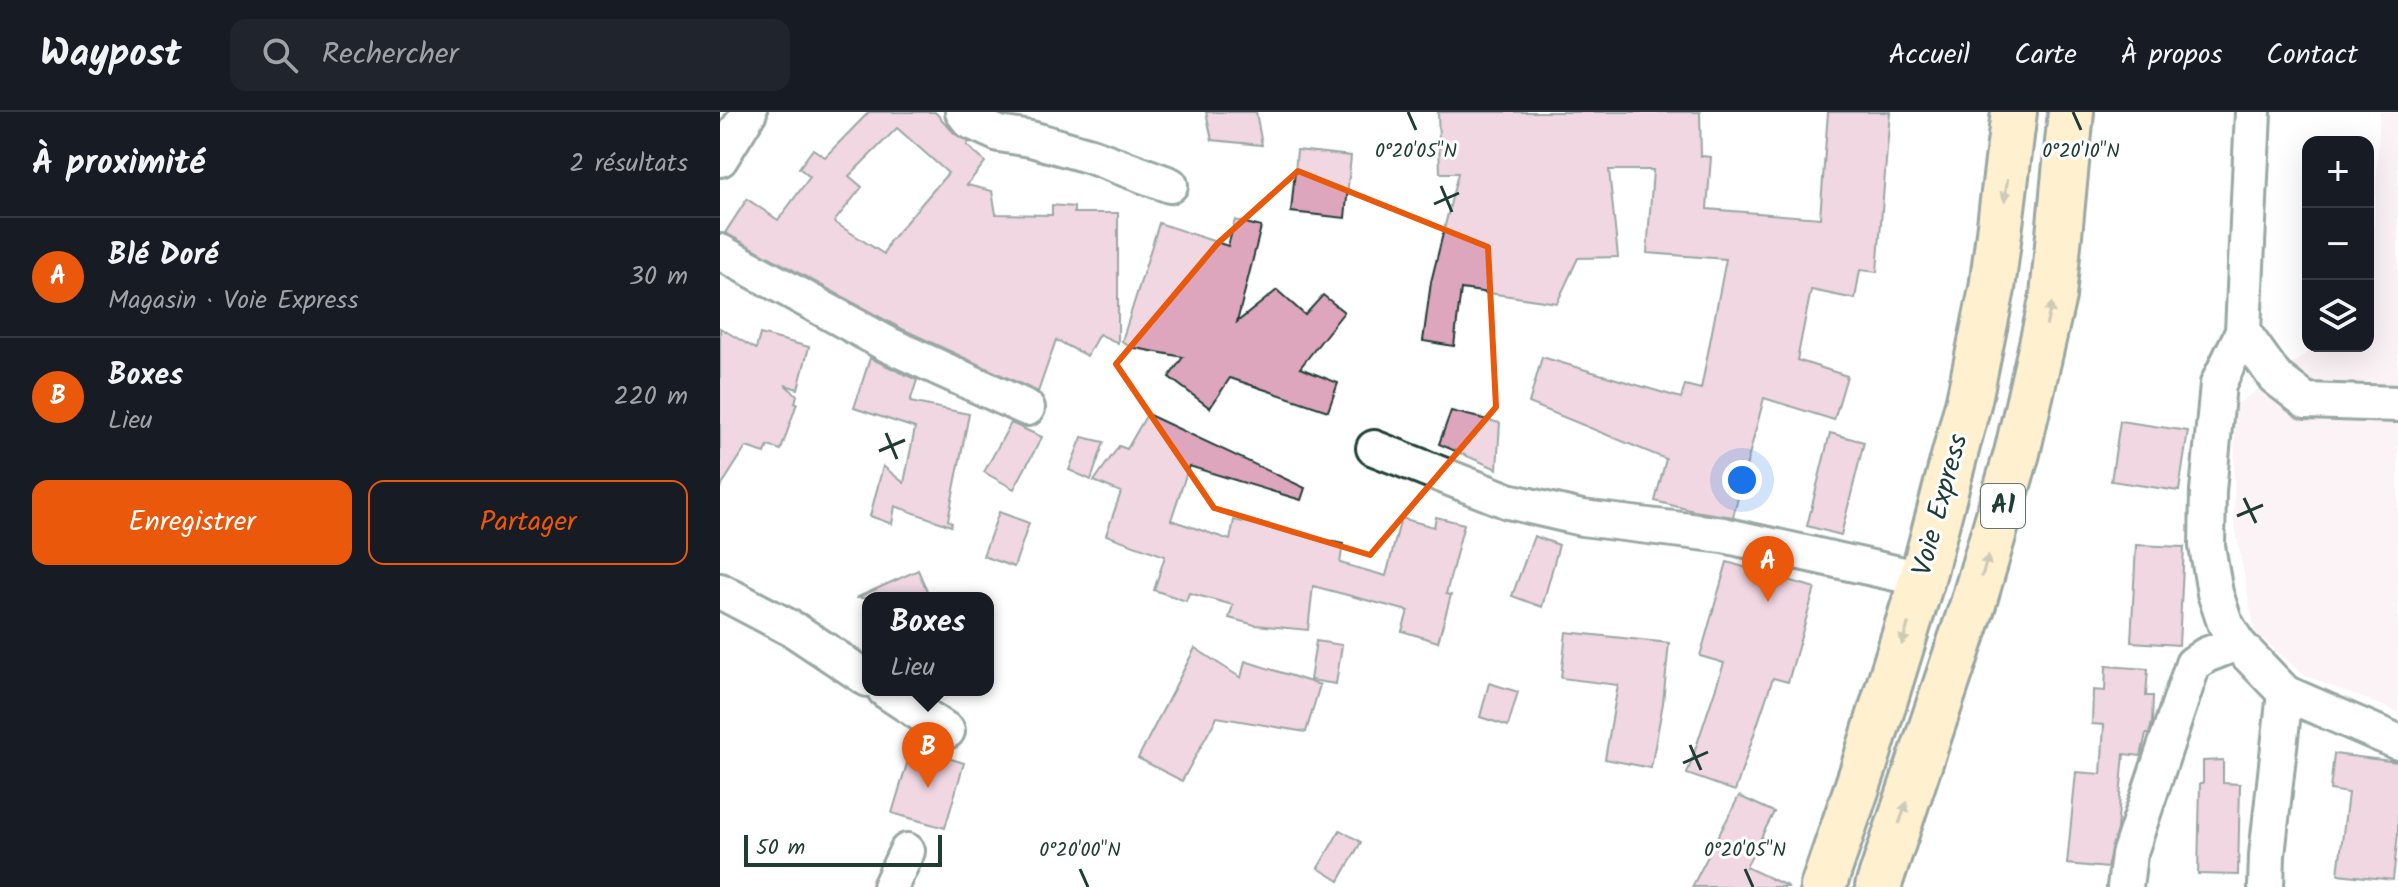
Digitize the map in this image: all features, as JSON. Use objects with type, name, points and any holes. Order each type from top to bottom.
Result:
[{"type":"highway","name":"Voie Express","points":[[1823,887],[1922,579],[1969,400],[1992,289],[2014,112]]},
{"type":"highway","name":"A1","points":[[1878,887],[1973,604],[2017,453],[2053,296],[2071,112]]},
{"type":"street","points":[[720,159],[749,112]]},
{"type":"street","points":[[963,112],[970,121],[999,134],[1031,139],[1091,156],[1170,185]]},
{"type":"street","points":[[2253,112],[2243,332],[2218,384],[2208,491],[2207,546],[2215,593],[2225,623],[2237,643],[2285,693],[2398,742]]},
{"type":"street","points":[[720,252],[889,345],[1027,408]]},
{"type":"street","points":[[2243,332],[2275,377],[2306,401],[2398,404]]},
{"type":"street","points":[[1374,448],[1508,501],[1582,518],[1723,535],[1922,579]]},
{"type":"street","points":[[720,591],[796,631],[862,675]]},
{"type":"street","points":[[2125,887],[2129,855],[2193,664],[2206,655],[2237,643]]},
{"type":"street","points":[[2266,887],[2285,693]]},
{"type":"street","points":[[894,696],[947,731]]},
{"type":"street","points":[[890,887],[907,851]]},
{"type":"highlighted area","points":[[1298,171],[1488,247],[1496,407],[1370,555],[1214,508],[1116,364],[1218,243]]},
{"type":"shaded area","points":[[2380,112],[2398,112],[2398,712],[2304,675],[2255,632],[2234,521],[2235,406],[2309,352],[2374,352],[2374,229]]},
{"type":"building","points":[[869,112],[935,112],[955,134],[969,142],[967,145],[985,162],[967,185],[992,191],[996,214],[1052,215],[1052,205],[1074,207],[1074,213],[1118,213],[1118,343],[1099,334],[1087,356],[1056,340],[1038,392],[898,327],[725,233],[747,199],[778,220],[810,177],[799,168],[813,149],[825,157]],"holes":[[[897,128],[948,173],[889,242],[884,254],[834,222],[862,187],[849,176]]]},
{"type":"building","points":[[1206,112],[1256,112],[1262,145],[1212,140]]},
{"type":"building","points":[[1438,112],[1700,112],[1701,156],[1711,157],[1707,209],[1820,218],[1828,112],[1890,112],[1877,272],[1860,270],[1855,299],[1811,290],[1797,360],[1847,376],[1834,420],[1764,398],[1733,517],[1655,501],[1666,459],[1529,403],[1542,357],[1681,398],[1685,385],[1701,389],[1726,259],[1647,253],[1653,170],[1609,170],[1618,257],[1578,258],[1557,303],[1461,289],[1454,346],[1423,341],[1431,282],[1458,173],[1440,173]]},
{"type":"building","points":[[1297,150],[1351,156],[1345,218],[1291,212]]},
{"type":"building","points":[[1235,220],[1261,227],[1237,322],[1277,290],[1305,315],[1323,295],[1344,312],[1300,368],[1338,383],[1328,411],[1230,378],[1210,408],[1169,377],[1183,357],[1130,347],[1122,341],[1159,223],[1228,246]]},
{"type":"building","points":[[720,328],[756,349],[760,334],[809,347],[798,389],[785,385],[797,395],[797,403],[781,450],[768,446],[765,453],[746,447],[720,488]]},
{"type":"building","points":[[870,358],[917,380],[910,402],[969,414],[948,520],[951,526],[895,506],[892,524],[870,516],[883,466],[904,483],[915,428],[854,408]]},
{"type":"building","points":[[1451,411],[1500,423],[1497,469],[1439,444]]},
{"type":"building","points":[[1147,414],[1305,488],[1301,500],[1189,466],[1171,520],[1230,540],[1234,520],[1343,544],[1340,563],[1386,576],[1401,518],[1434,527],[1436,517],[1464,524],[1446,594],[1451,595],[1438,642],[1402,631],[1408,611],[1313,586],[1308,630],[1255,625],[1229,618],[1233,605],[1189,593],[1186,601],[1154,590],[1165,556],[1106,535],[1121,492],[1094,481],[1119,446],[1127,449]]},
{"type":"building","points":[[2120,421],[2188,431],[2179,491],[2111,481]]},
{"type":"building","points":[[1011,423],[1042,437],[1014,489],[984,472]]},
{"type":"building","points":[[1830,433],[1864,442],[1841,535],[1807,526]]},
{"type":"building","points":[[1082,437],[1104,442],[1091,480],[1069,470]]},
{"type":"building","points":[[999,512],[1029,523],[1014,567],[983,556]]},
{"type":"building","points":[[1534,536],[1559,545],[1542,607],[1512,596]]},
{"type":"building","points":[[2136,545],[2184,547],[2179,645],[2131,642]]},
{"type":"building","points":[[1727,562],[1815,588],[1788,682],[1773,678],[1735,791],[1687,774],[1724,663],[1700,656]]},
{"type":"building","points":[[918,570],[927,592],[869,592]]},
{"type":"building","points":[[1566,632],[1669,643],[1663,703],[1651,768],[1605,759],[1618,685],[1561,678]]},
{"type":"building","points":[[1316,641],[1342,645],[1336,684],[1310,680]]},
{"type":"building","points":[[1195,648],[1241,678],[1245,661],[1320,685],[1306,732],[1217,717],[1182,781],[1138,758]]},
{"type":"building","points":[[2106,666],[2148,669],[2146,696],[2153,696],[2152,723],[2141,756],[2124,754],[2117,829],[2107,868],[2067,864],[2076,772],[2101,774],[2104,725],[2092,724],[2093,690],[2105,691]]},
{"type":"building","points":[[1489,683],[1518,692],[1508,726],[1480,717]]},
{"type":"building","points":[[912,747],[964,763],[945,828],[892,813]]},
{"type":"building","points":[[2334,754],[2398,762],[2398,834],[2393,880],[2338,874],[2348,793],[2330,790]]},
{"type":"building","points":[[2223,760],[2223,783],[2240,784],[2238,875],[2198,874],[2203,761]]},
{"type":"building","points":[[1739,796],[1774,812],[1746,867],[1789,887],[1692,887]]},
{"type":"building","points":[[1340,830],[1361,842],[1339,881],[1318,868]]},
{"type":"place","name":"Blé Doré","points":[[1768,602]]},
{"type":"place","name":"Boxes","points":[[928,788]]}]
